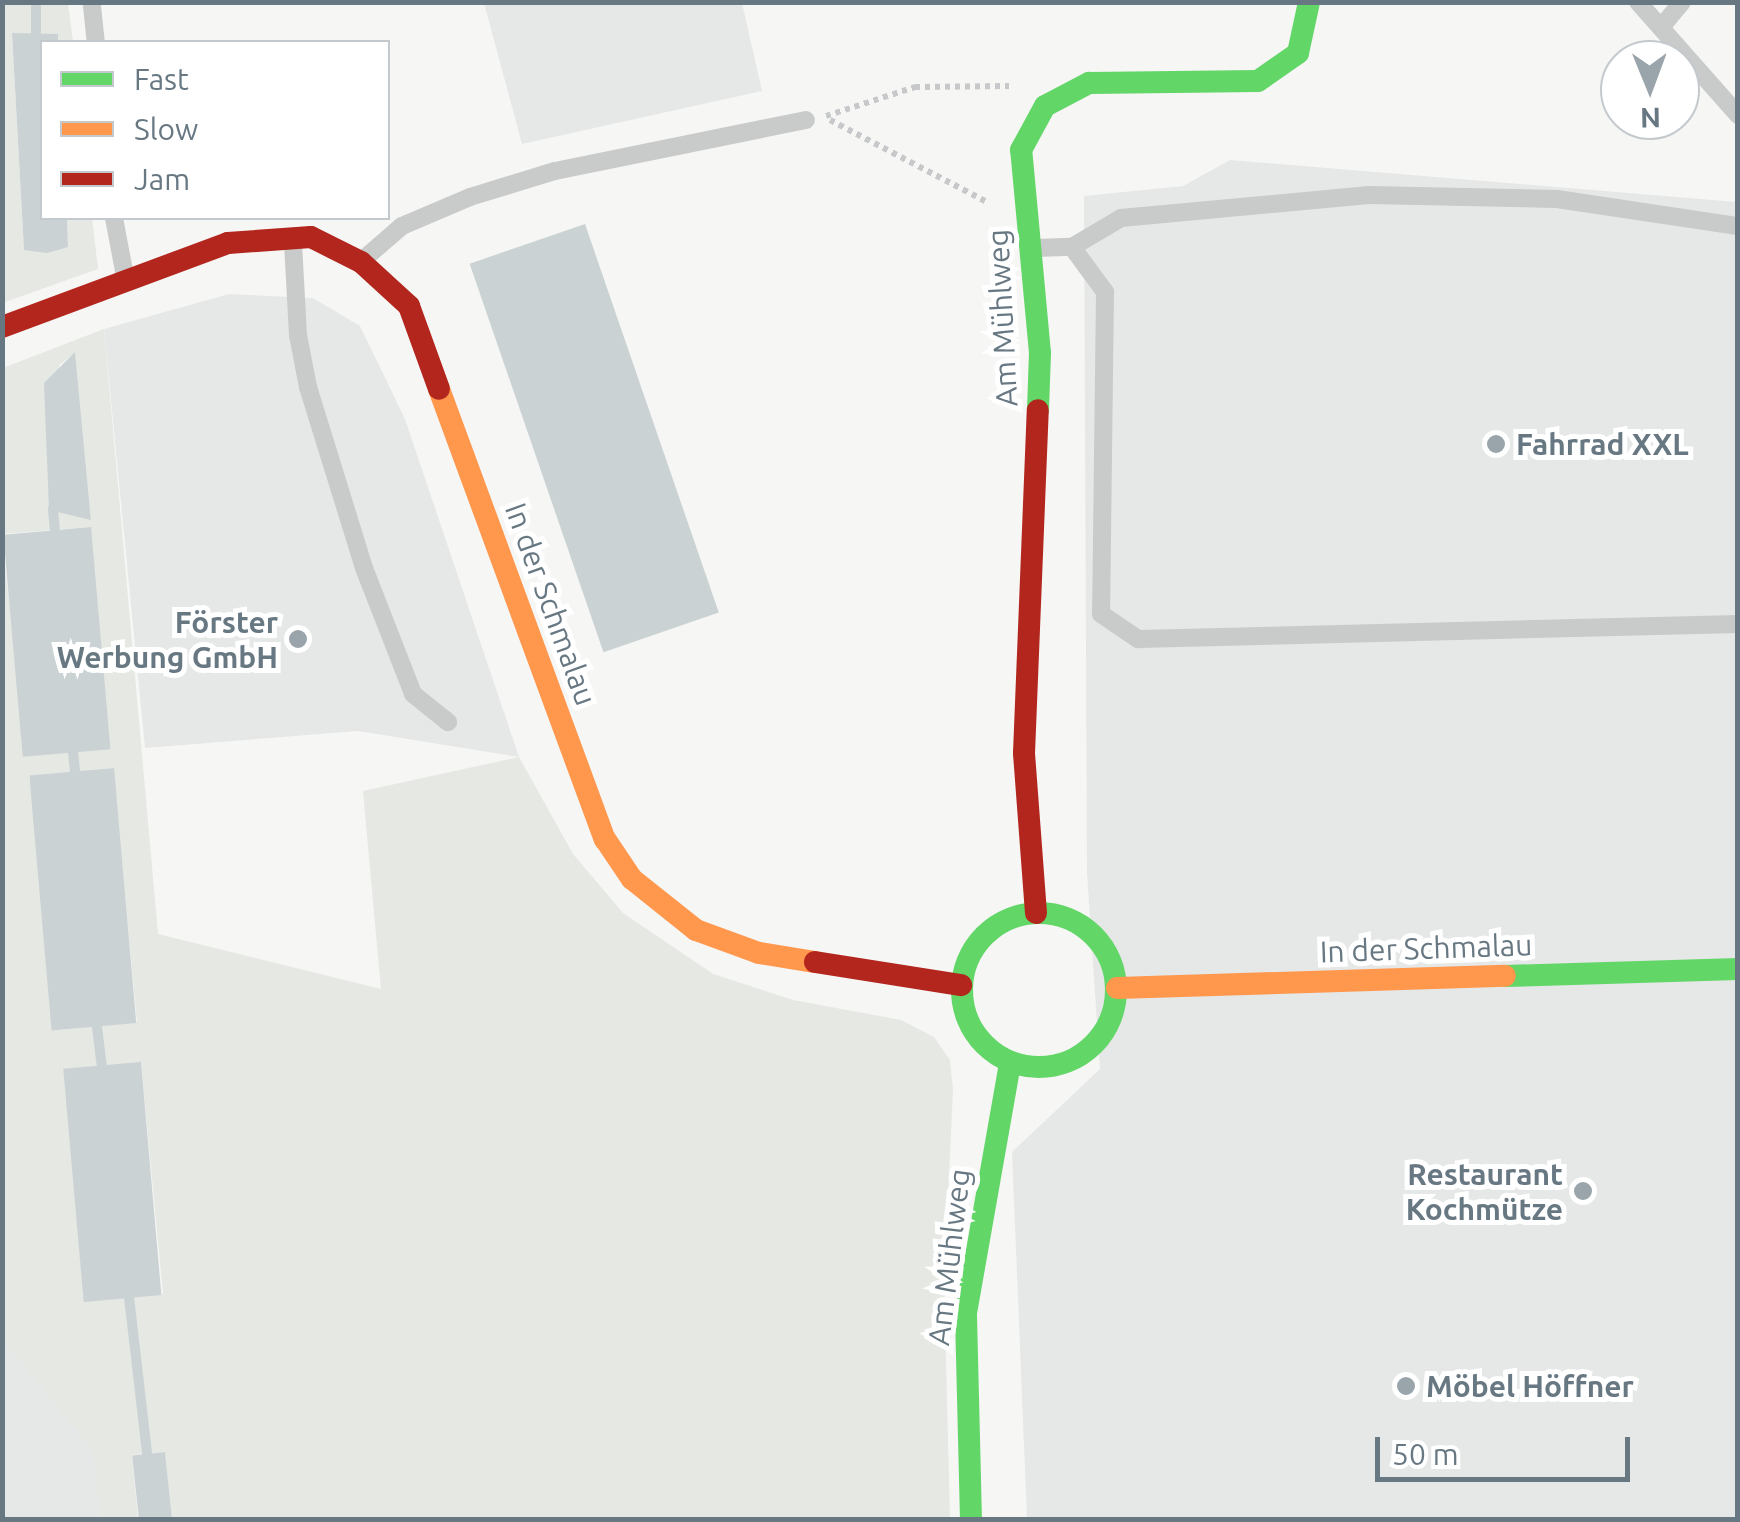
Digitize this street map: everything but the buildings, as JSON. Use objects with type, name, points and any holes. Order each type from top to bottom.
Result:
[{"type":"street","points":[[1059,98],[1089,82],[1258,81],[1298,54],[1309,2]]},
{"type":"street","name":"Am Mühlweg","points":[[1036,913],[1024,753],[1040,354],[1021,150],[1045,106],[1059,98]]},
{"type":"street","name":"In der Schmalau","points":[[2,327],[228,244],[311,238],[360,262],[409,306],[606,839],[632,879],[696,930],[758,953],[962,985]]},
{"type":"street","points":[[1036,913],[1060,915],[1092,934],[1112,964],[1117,988],[1102,1036],[1084,1054],[1061,1065],[1010,1062],[973,1032],[962,985],[966,963],[993,927],[1036,913]]},
{"type":"street","name":"In der Schmalau","points":[[1117,988],[1738,969]]},
{"type":"street","name":"Am Mühlweg","points":[[971,1520],[966,1314],[1010,1062]]},
{"type":"lane","points":[[1638,2],[1738,115]]},
{"type":"lane","points":[[1662,26],[1682,2]]},
{"type":"lane","points":[[92,6],[96,40]]},
{"type":"lane","points":[[360,262],[402,226],[470,197],[574,166],[806,120]]},
{"type":"lane","points":[[1030,249],[1072,247],[1120,218],[1370,194],[1557,199],[1738,226]]},
{"type":"lane","points":[[114,220],[127,280]]},
{"type":"lane","points":[[292,239],[305,370],[359,552],[414,694],[448,722]]},
{"type":"lane","points":[[1072,247],[1105,292],[1101,614],[1138,639],[1738,624]]},
{"type":"path","points":[[806,120],[915,87],[1042,87],[1059,98]]},
{"type":"path","points":[[825,116],[964,194],[1026,211]]},
{"type":"shaded area","points":[[68,3],[73,40],[58,40],[57,34],[12,34],[24,249],[68,247],[67,220],[92,220],[98,269],[2,303],[2,4]]},
{"type":"shaded area","points":[[484,3],[742,3],[762,91],[522,144]]},
{"type":"shaded area","points":[[12,33],[58,34],[58,40],[40,40],[40,220],[67,220],[68,247],[47,253],[24,250]]},
{"type":"shaded area","points":[[1230,160],[1737,202],[1737,1519],[1027,1519],[1012,1152],[1100,1069],[1087,873],[1084,196],[1183,186]]},
{"type":"shaded area","points":[[585,224],[719,613],[603,652],[470,264]]},
{"type":"shaded area","points":[[229,294],[313,298],[360,326],[405,419],[519,757],[358,731],[145,748],[104,329]]},
{"type":"shaded area","points":[[104,329],[158,934],[381,989],[363,791],[519,757],[573,854],[623,913],[713,974],[793,1000],[901,1020],[934,1037],[950,1060],[953,1090],[944,1281],[950,1519],[172,1519],[165,1452],[132,1455],[138,1519],[100,1519],[93,1450],[3,1340],[2,540],[27,755],[91,527],[2,534],[3,368]],"holes":[[[75,353],[91,519],[90,520],[59,365]],[[113,768],[137,1022],[60,1030],[29,776]],[[141,1062],[163,1294],[86,1299]]]},
{"type":"shaded area","points":[[75,352],[91,520],[49,510],[44,383]]},
{"type":"shaded area","points":[[91,527],[110,749],[23,757],[3,535]]},
{"type":"shaded area","points":[[114,768],[136,1023],[52,1030],[29,775]]},
{"type":"shaded area","points":[[2,770],[94,1450],[100,1519],[3,1519]]},
{"type":"shaded area","points":[[141,1062],[161,1295],[84,1302],[63,1069]]},
{"type":"shaded area","points":[[165,1452],[172,1519],[139,1520],[132,1455]]},
{"type":"waterway","points":[[36,3],[36,32]]},
{"type":"waterway","points":[[53,509],[55,530]]},
{"type":"waterway","points":[[73,752],[75,771]]},
{"type":"waterway","points":[[97,1027],[102,1065]]},
{"type":"waterway","points":[[129,1297],[147,1453]]},
{"type":"traffic: fast","points":[[1038,410],[1040,353],[1021,150],[1045,106],[1089,83],[1258,81],[1298,53],[1309,2]]},
{"type":"traffic: fast","points":[[1039,913],[1069,919],[1094,935],[1110,960],[1116,990],[1110,1020],[1094,1045],[1069,1061],[1039,1067],[1009,1061],[984,1045],[968,1020],[962,990],[968,960],[984,935],[1009,919],[1039,913]]},
{"type":"traffic: fast","points":[[1505,976],[1738,969]]},
{"type":"traffic: fast","points":[[971,1520],[966,1313],[1010,1063]]},
{"type":"traffic: slow","points":[[439,389],[605,839],[632,879],[696,930],[759,953],[815,962]]},
{"type":"traffic: slow","points":[[1117,988],[1505,976]]},
{"type":"traffic: jam","points":[[2,327],[228,243],[311,237],[361,262],[409,306],[439,389]]},
{"type":"traffic: jam","points":[[1036,913],[1024,753],[1038,410]]},
{"type":"traffic: jam","points":[[815,962],[961,985]]},
{"type":"place","name":"Fahrrad XXL","points":[[1496,444]]},
{"type":"place","name":"Förster Werbung GmbH","points":[[298,639]]},
{"type":"place","name":"Restaurant Kochmütze","points":[[1583,1191]]},
{"type":"place","name":"Möbel Höffner","points":[[1406,1386]]}]
